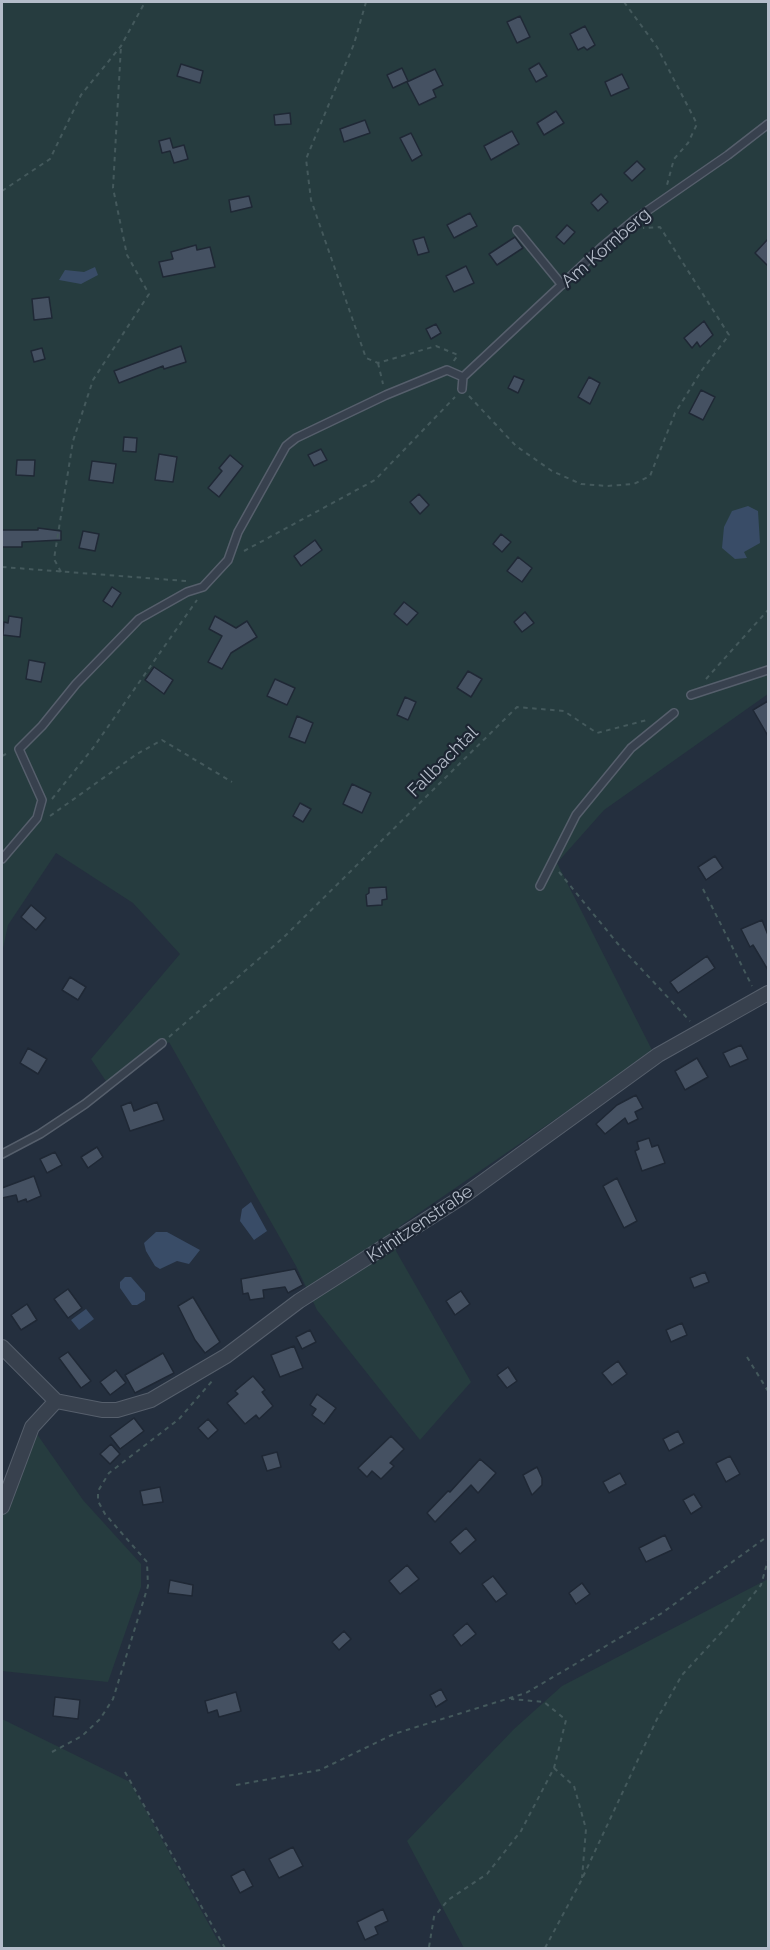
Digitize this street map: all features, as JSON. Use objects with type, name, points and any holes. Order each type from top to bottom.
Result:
[{"type":"street","name":"Krinitzenstraße","points":[[56,1401],[102,1410],[134,1406],[151,1400],[226,1356],[299,1301],[412,1230],[658,1055],[764,996]]},
{"type":"street","points":[[2,1347],[56,1401],[32,1427],[2,1507]]},
{"type":"lane","name":"Am Kornberg","points":[[463,377],[623,229],[768,124]]},
{"type":"lane","points":[[517,230],[562,285]]},
{"type":"lane","points":[[2,859],[35,820],[42,800],[18,749],[42,726],[76,684],[139,619],[187,592],[203,587],[228,560],[238,532],[286,446],[296,438],[386,394],[447,370],[463,377],[462,389]]},
{"type":"lane","points":[[691,695],[768,670]]},
{"type":"lane","points":[[540,886],[583,807],[631,748],[674,713]]},
{"type":"lane","points":[[2,1154],[40,1134],[85,1104],[162,1042]]},
{"type":"path","points":[[2,191],[50,159],[81,95],[122,46],[147,2]]},
{"type":"path","points":[[366,2],[354,44],[306,159],[311,200],[366,358],[378,363],[436,346],[458,355],[447,370]]},
{"type":"path","points":[[624,2],[657,47],[697,124],[688,143],[674,159],[663,199]]},
{"type":"path","points":[[61,572],[54,559],[73,441],[93,380],[149,294],[127,255],[113,188],[122,46]]},
{"type":"path","points":[[228,560],[375,480],[462,389],[516,446],[552,471],[581,484],[607,486],[634,484],[650,476],[675,413],[702,369],[729,335],[660,227],[623,229]]},
{"type":"path","points":[[378,363],[386,394]]},
{"type":"path","points":[[2,567],[179,578],[203,587],[190,613],[154,659],[93,748],[35,820]]},
{"type":"path","points":[[691,695],[768,610]]},
{"type":"path","name":"Fallbachtal","points":[[162,1042],[284,937],[518,707],[564,711],[597,732],[674,713]]},
{"type":"path","points":[[35,820],[55,815],[117,767],[162,740],[232,782]]},
{"type":"path","points":[[552,864],[618,944],[700,1032]]},
{"type":"path","points":[[703,889],[764,996]]},
{"type":"path","points":[[52,1752],[82,1736],[100,1719],[113,1699],[148,1586],[147,1562],[105,1514],[98,1501],[98,1491],[109,1473],[179,1419],[210,1386],[226,1356]]},
{"type":"path","points":[[747,1356],[768,1391]]},
{"type":"path","points":[[236,1785],[320,1770],[394,1734],[526,1693],[662,1613],[768,1536]]},
{"type":"path","points":[[545,1948],[581,1881],[622,1791],[682,1675],[761,1585],[768,1560]]},
{"type":"path","points":[[429,1947],[434,1917],[448,1900],[487,1874],[521,1831],[554,1768],[566,1720],[544,1702],[508,1699]]},
{"type":"path","points":[[554,1768],[574,1786],[586,1829],[581,1881]]},
{"type":"path","points":[[125,1772],[225,1948]]},
{"type":"green space","points":[[2,2],[768,2],[768,694],[604,810],[557,863],[653,1052],[400,1226],[396,1251],[471,1382],[420,1440],[317,1310],[296,1266],[169,1042],[110,1087],[91,1059],[180,954],[133,903],[56,853],[8,925],[2,953]]},
{"type":"green space","points":[[32,1427],[83,1500],[141,1564],[141,1587],[108,1682],[2,1671],[2,1507]]},
{"type":"green space","points":[[768,1579],[768,1948],[464,1948],[407,1841],[514,1729],[562,1686]]},
{"type":"green space","points":[[2,1719],[130,1782],[222,1948],[2,1948]]},
{"type":"water","points":[[95,267],[98,275],[81,284],[59,280],[65,270],[84,272]]},
{"type":"water","points":[[748,506],[758,511],[760,543],[744,552],[747,558],[735,559],[722,548],[724,527],[732,511]]},
{"type":"water","points":[[251,1202],[267,1231],[254,1240],[240,1221],[242,1209]]},
{"type":"water","points":[[156,1232],[167,1232],[200,1250],[189,1264],[177,1261],[160,1269],[155,1266],[144,1243]]},
{"type":"water","points":[[125,1277],[131,1277],[145,1293],[145,1300],[132,1305],[120,1288],[120,1282]]},
{"type":"water","points":[[86,1309],[94,1319],[79,1330],[71,1320]]},
{"type":"building","points":[[520,16],[530,37],[517,43],[507,22]]},
{"type":"building","points":[[585,26],[595,45],[587,50],[584,47],[578,50],[570,34]]},
{"type":"building","points":[[539,63],[547,76],[536,82],[529,69]]},
{"type":"building","points":[[181,64],[203,71],[200,83],[177,76]]},
{"type":"building","points":[[402,68],[408,81],[393,88],[387,75]]},
{"type":"building","points":[[435,69],[443,85],[433,90],[436,97],[419,105],[407,82]]},
{"type":"building","points":[[622,74],[629,88],[611,96],[605,82]]},
{"type":"building","points":[[556,111],[564,123],[544,135],[537,123]]},
{"type":"building","points":[[290,113],[291,124],[275,125],[274,115]]},
{"type":"building","points":[[365,120],[370,133],[344,142],[340,129]]},
{"type":"building","points":[[512,131],[519,144],[491,160],[484,146]]},
{"type":"building","points":[[411,133],[422,155],[412,161],[400,138]]},
{"type":"building","points":[[170,138],[173,148],[184,145],[188,159],[174,163],[170,151],[162,153],[159,141]]},
{"type":"building","points":[[637,161],[645,169],[632,181],[624,173]]},
{"type":"building","points":[[601,194],[608,202],[598,211],[591,203]]},
{"type":"building","points":[[249,196],[252,207],[231,212],[229,200]]},
{"type":"building","points":[[470,213],[477,226],[454,238],[447,225]]},
{"type":"building","points":[[567,225],[575,232],[564,244],[556,237]]},
{"type":"building","points":[[424,237],[429,252],[418,255],[413,240]]},
{"type":"building","points":[[515,237],[523,248],[497,265],[489,254]]},
{"type":"building","points":[[768,239],[768,266],[755,253]]},
{"type":"building","points":[[196,245],[197,250],[210,247],[215,267],[163,277],[159,262],[173,259],[171,252]]},
{"type":"building","points":[[466,266],[474,283],[454,292],[446,276]]},
{"type":"building","points":[[49,297],[52,318],[34,320],[32,299]]},
{"type":"building","points":[[704,321],[713,335],[700,347],[697,342],[692,348],[684,338]]},
{"type":"building","points":[[436,324],[441,333],[431,339],[426,329]]},
{"type":"building","points":[[181,346],[186,362],[164,369],[163,366],[119,383],[114,371]]},
{"type":"building","points":[[42,348],[45,359],[34,362],[31,351]]},
{"type":"building","points":[[514,376],[524,380],[518,393],[508,388]]},
{"type":"building","points":[[589,377],[600,383],[590,404],[578,397]]},
{"type":"building","points":[[701,390],[715,397],[703,420],[689,413]]},
{"type":"building","points":[[124,437],[137,438],[136,452],[123,451]]},
{"type":"building","points":[[321,449],[327,460],[314,466],[308,455]]},
{"type":"building","points":[[159,454],[177,457],[173,482],[155,480]]},
{"type":"building","points":[[230,455],[243,466],[219,497],[208,488],[222,471],[219,468]]},
{"type":"building","points":[[17,460],[35,460],[34,476],[16,475]]},
{"type":"building","points":[[92,461],[116,464],[113,483],[89,480]]},
{"type":"building","points":[[419,494],[429,505],[420,514],[410,502]]},
{"type":"building","points":[[38,528],[61,531],[61,540],[22,542],[22,547],[2,547],[2,530],[38,530]]},
{"type":"building","points":[[83,531],[99,534],[95,551],[79,548]]},
{"type":"building","points":[[501,534],[511,542],[502,552],[493,544]]},
{"type":"building","points":[[315,540],[322,550],[301,566],[294,556]]},
{"type":"building","points":[[518,557],[532,568],[522,582],[507,571]]},
{"type":"building","points":[[112,587],[121,593],[112,607],[103,601]]},
{"type":"building","points":[[404,602],[418,613],[407,625],[394,614]]},
{"type":"building","points":[[525,612],[534,623],[522,632],[514,622]]},
{"type":"building","points":[[9,616],[22,618],[20,637],[3,635],[4,622],[8,623]]},
{"type":"building","points":[[215,616],[236,628],[247,621],[257,637],[231,653],[222,669],[208,662],[222,636],[209,629]]},
{"type":"building","points":[[29,660],[45,663],[41,682],[26,679]]},
{"type":"building","points":[[154,667],[173,680],[164,694],[145,680]]},
{"type":"building","points":[[468,671],[482,679],[471,697],[457,688]]},
{"type":"building","points":[[275,679],[295,688],[287,705],[267,696]]},
{"type":"building","points":[[405,697],[416,702],[408,720],[397,715]]},
{"type":"building","points":[[768,701],[768,736],[753,710]]},
{"type":"building","points":[[297,716],[313,723],[305,743],[289,737]]},
{"type":"building","points":[[352,784],[371,793],[362,813],[343,804]]},
{"type":"building","points":[[300,803],[311,809],[303,822],[293,816]]},
{"type":"building","points":[[715,856],[723,868],[706,880],[698,867]]},
{"type":"building","points":[[386,887],[387,899],[382,900],[382,905],[367,906],[366,895],[369,893],[369,888]]},
{"type":"building","points":[[31,905],[46,918],[36,930],[21,917]]},
{"type":"building","points":[[762,920],[768,935],[768,970],[753,945],[750,947],[741,929]]},
{"type":"building","points":[[707,956],[715,968],[678,993],[670,982]]},
{"type":"building","points":[[70,977],[86,987],[78,1000],[62,990]]},
{"type":"building","points":[[741,1045],[748,1059],[730,1067],[723,1053]]},
{"type":"building","points":[[28,1048],[47,1059],[38,1074],[20,1063]]},
{"type":"building","points":[[697,1058],[708,1077],[685,1090],[675,1071]]},
{"type":"building","points":[[636,1095],[643,1108],[635,1112],[638,1119],[628,1124],[625,1118],[605,1134],[596,1124],[617,1105]]},
{"type":"building","points":[[131,1102],[134,1111],[157,1102],[164,1120],[130,1131],[121,1106]]},
{"type":"building","points":[[649,1138],[652,1147],[658,1145],[665,1163],[642,1171],[635,1151],[639,1149],[637,1142]]},
{"type":"building","points":[[97,1147],[103,1157],[88,1168],[81,1157]]},
{"type":"building","points":[[55,1152],[62,1165],[47,1173],[40,1159]]},
{"type":"building","points":[[34,1176],[41,1196],[27,1202],[26,1199],[18,1202],[16,1195],[2,1198],[2,1188]]},
{"type":"building","points":[[617,1178],[637,1221],[624,1228],[603,1186]]},
{"type":"building","points":[[295,1269],[303,1285],[288,1293],[285,1287],[263,1290],[264,1298],[250,1300],[248,1293],[243,1294],[241,1279]]},
{"type":"building","points":[[705,1272],[709,1282],[694,1288],[690,1278]]},
{"type":"building","points":[[68,1289],[82,1308],[68,1318],[54,1299]]},
{"type":"building","points":[[461,1291],[470,1304],[455,1315],[446,1301]]},
{"type":"building","points":[[193,1297],[220,1342],[205,1353],[195,1340],[178,1306]]},
{"type":"building","points":[[27,1304],[37,1320],[21,1330],[11,1315]]},
{"type":"building","points":[[682,1323],[687,1335],[671,1342],[666,1330]]},
{"type":"building","points":[[310,1330],[316,1342],[302,1349],[296,1337]]},
{"type":"building","points":[[294,1346],[303,1368],[280,1377],[271,1355]]},
{"type":"building","points":[[68,1352],[91,1381],[81,1388],[59,1358]]},
{"type":"building","points":[[163,1353],[174,1373],[135,1393],[125,1375]]},
{"type":"building","points":[[618,1361],[627,1374],[612,1385],[602,1373]]},
{"type":"building","points":[[508,1367],[517,1381],[507,1388],[497,1375]]},
{"type":"building","points":[[116,1370],[126,1383],[110,1395],[100,1382]]},
{"type":"building","points":[[253,1376],[265,1390],[262,1392],[273,1406],[259,1419],[256,1415],[245,1424],[227,1403],[238,1394],[235,1391]]},
{"type":"building","points":[[317,1394],[336,1408],[324,1424],[312,1415],[316,1409],[310,1405]]},
{"type":"building","points":[[134,1418],[144,1431],[120,1449],[110,1436]]},
{"type":"building","points":[[208,1419],[218,1430],[208,1439],[198,1428]]},
{"type":"building","points":[[678,1431],[684,1443],[669,1451],[663,1439]]},
{"type":"building","points":[[391,1436],[404,1449],[390,1463],[394,1466],[381,1479],[372,1471],[367,1477],[358,1468]]},
{"type":"building","points":[[111,1444],[120,1454],[110,1464],[100,1454]]},
{"type":"building","points":[[277,1452],[281,1467],[267,1471],[262,1456]]},
{"type":"building","points":[[730,1456],[740,1474],[726,1482],[716,1463]]},
{"type":"building","points":[[480,1459],[496,1473],[478,1493],[471,1485],[435,1522],[427,1513]]},
{"type":"building","points":[[537,1467],[542,1478],[542,1485],[532,1495],[523,1475]]},
{"type":"building","points":[[620,1473],[626,1484],[609,1493],[603,1482]]},
{"type":"building","points":[[160,1487],[163,1502],[143,1505],[140,1491]]},
{"type":"building","points":[[694,1494],[702,1507],[691,1514],[683,1500]]},
{"type":"building","points":[[466,1528],[476,1540],[460,1554],[450,1542]]},
{"type":"building","points":[[665,1535],[672,1550],[646,1562],[639,1548]]},
{"type":"building","points":[[407,1565],[419,1579],[400,1594],[389,1581]]},
{"type":"building","points":[[493,1576],[507,1594],[496,1602],[482,1584]]},
{"type":"building","points":[[170,1580],[193,1585],[192,1596],[168,1593]]},
{"type":"building","points":[[582,1583],[590,1594],[576,1604],[569,1593]]},
{"type":"building","points":[[467,1623],[476,1634],[461,1646],[453,1635]]},
{"type":"building","points":[[344,1631],[351,1639],[339,1650],[332,1642]]},
{"type":"building","points":[[441,1689],[447,1700],[436,1707],[430,1695]]},
{"type":"building","points":[[236,1692],[241,1711],[219,1717],[217,1710],[208,1713],[205,1701]]},
{"type":"building","points":[[55,1697],[80,1700],[78,1719],[53,1716]]},
{"type":"building","points":[[293,1847],[303,1866],[279,1878],[269,1859]]},
{"type":"building","points":[[244,1869],[253,1886],[240,1893],[231,1876]]},
{"type":"building","points":[[383,1909],[388,1921],[375,1927],[378,1934],[365,1940],[357,1922]]}]
